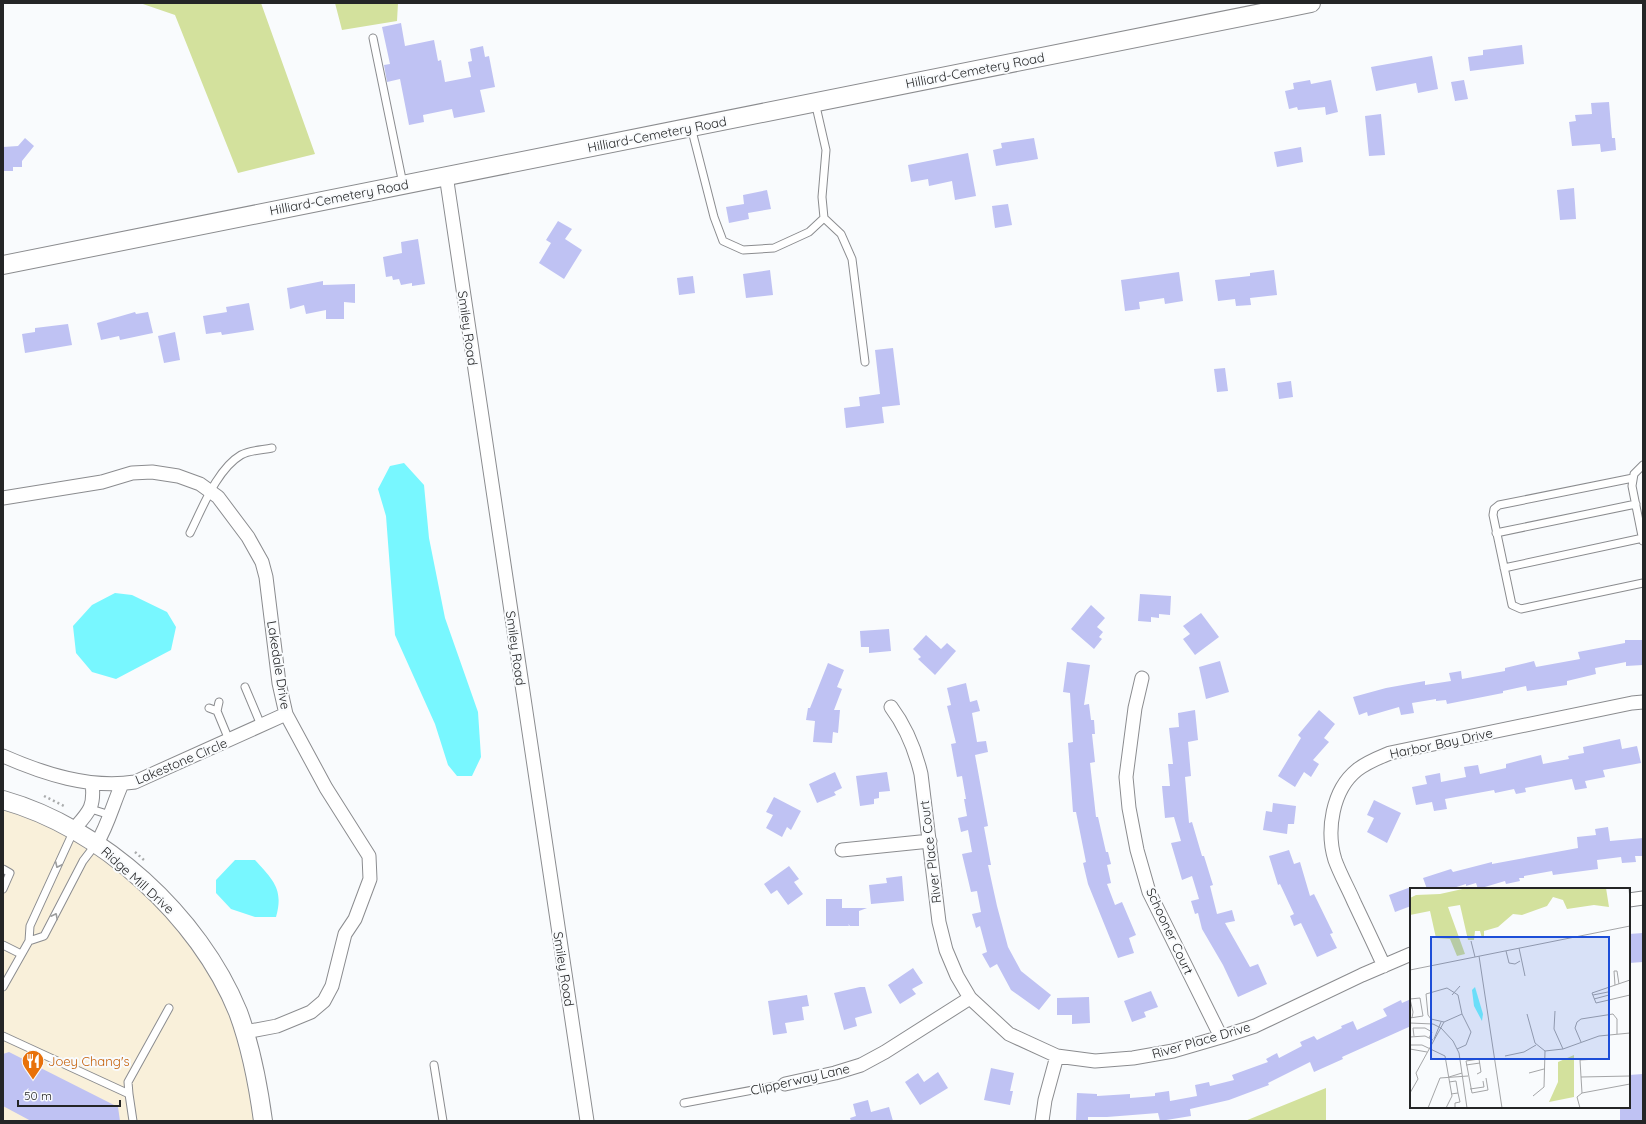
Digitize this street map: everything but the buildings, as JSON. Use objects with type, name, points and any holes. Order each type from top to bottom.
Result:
[{"type":"main road","name":"Hilliard-Cemetery Road","points":[[3,265],[1311,3]]},
{"type":"main road","name":"Ridge Mill Drive","points":[[3,800],[27,808],[74,829],[96,843],[154,891],[186,926],[208,956],[237,1011],[245,1032],[255,1071],[263,1121]]},
{"type":"street","name":"Smiley Road","points":[[446,176],[587,1121]]},
{"type":"street","name":"Lakedale Drive","points":[[3,498],[102,482],[132,473],[152,472],[178,476],[200,484],[212,491],[248,537],[262,562],[266,578],[279,683],[286,714],[326,788],[369,856],[370,879],[355,919],[345,934],[332,986],[324,1001],[311,1012],[277,1026],[245,1032]]},
{"type":"street","name":"Schooner Court","points":[[1142,678],[1135,708],[1126,777],[1129,808],[1137,850],[1149,892],[1221,1037]]},
{"type":"street","name":"Harbor Bay Drive","points":[[1384,966],[1335,860],[1331,837],[1333,814],[1338,797],[1346,782],[1356,771],[1372,761],[1390,753],[1643,702]]},
{"type":"street","name":"River Place Court","points":[[891,707],[901,721],[916,751],[921,774],[939,922],[946,950],[957,976],[970,998]]},
{"type":"street","name":"Lakestone Circle","points":[[3,756],[48,773],[92,783],[122,784],[135,782],[286,714]]},
{"type":"street","points":[[74,829],[91,809],[94,797],[92,783]]},
{"type":"street","points":[[96,843],[110,816],[112,805],[122,784]]},
{"type":"street","points":[[842,850],[930,842]]},
{"type":"street","points":[[1630,900],[1643,898]]},
{"type":"street","name":"River Place Drive","points":[[970,998],[1009,1034],[1057,1056],[1095,1060],[1133,1058],[1173,1051],[1255,1026],[1410,954]]},
{"type":"street","name":"Clipperway Lane","points":[[785,1084],[835,1073],[861,1065],[885,1052],[970,998]]},
{"type":"street","points":[[1042,1121],[1045,1100],[1057,1056]]},
{"type":"lane","points":[[373,38],[403,184]]},
{"type":"lane","points":[[815,102],[826,150],[822,197],[824,218],[841,234],[852,259],[865,362]]},
{"type":"lane","points":[[691,127],[714,217],[723,241],[743,250],[774,248],[809,232],[824,218]]},
{"type":"lane","points":[[190,533],[216,481],[241,455],[272,448]]},
{"type":"lane","points":[[1504,568],[1643,539],[1632,486],[1632,478],[1643,465]]},
{"type":"lane","points":[[1632,478],[1499,505],[1494,509],[1493,515],[1512,606],[1521,609],[1643,583]]},
{"type":"lane","points":[[1496,533],[1636,504]]},
{"type":"lane","points":[[246,686],[262,725]]},
{"type":"lane","points":[[219,702],[217,711],[229,740]]},
{"type":"lane","points":[[208,708],[217,711]]},
{"type":"lane","points":[[91,809],[110,816]]},
{"type":"lane","points":[[3,987],[29,941],[30,926],[74,829]]},
{"type":"lane","points":[[29,941],[44,936],[83,861],[96,843]]},
{"type":"lane","points":[[3,869],[10,873],[3,889]]},
{"type":"lane","points":[[3,945],[21,954]]},
{"type":"lane","points":[[133,1121],[128,1082],[170,1008]]},
{"type":"lane","points":[[3,1036],[129,1094]]},
{"type":"lane","points":[[434,1065],[443,1121]]},
{"type":"lane","name":"Clipperway Lane","points":[[684,1102],[785,1084]]},
{"type":"shaded area","points":[[3,797],[69,829],[171,907],[235,1013],[263,1121],[3,1121]]},
{"type":"green space","points":[[140,3],[261,3],[315,154],[238,173],[175,15]]},
{"type":"green space","points":[[335,3],[398,3],[397,21],[342,30]]},
{"type":"green space","points":[[1326,1088],[1326,1121],[1245,1121]]},
{"type":"water","points":[[404,463],[424,485],[429,538],[445,618],[478,712],[481,757],[472,776],[457,776],[448,765],[435,724],[395,635],[386,516],[378,489],[390,466]]},
{"type":"water","points":[[115,593],[132,595],[167,612],[176,627],[171,650],[116,679],[92,672],[76,653],[73,626],[92,605]]},
{"type":"water","points":[[235,860],[255,860],[272,879],[278,892],[279,899],[276,917],[255,917],[231,909],[216,893],[216,880]]},
{"type":"place","name":"Joey Chang's","points":[[33,1080]]}]
